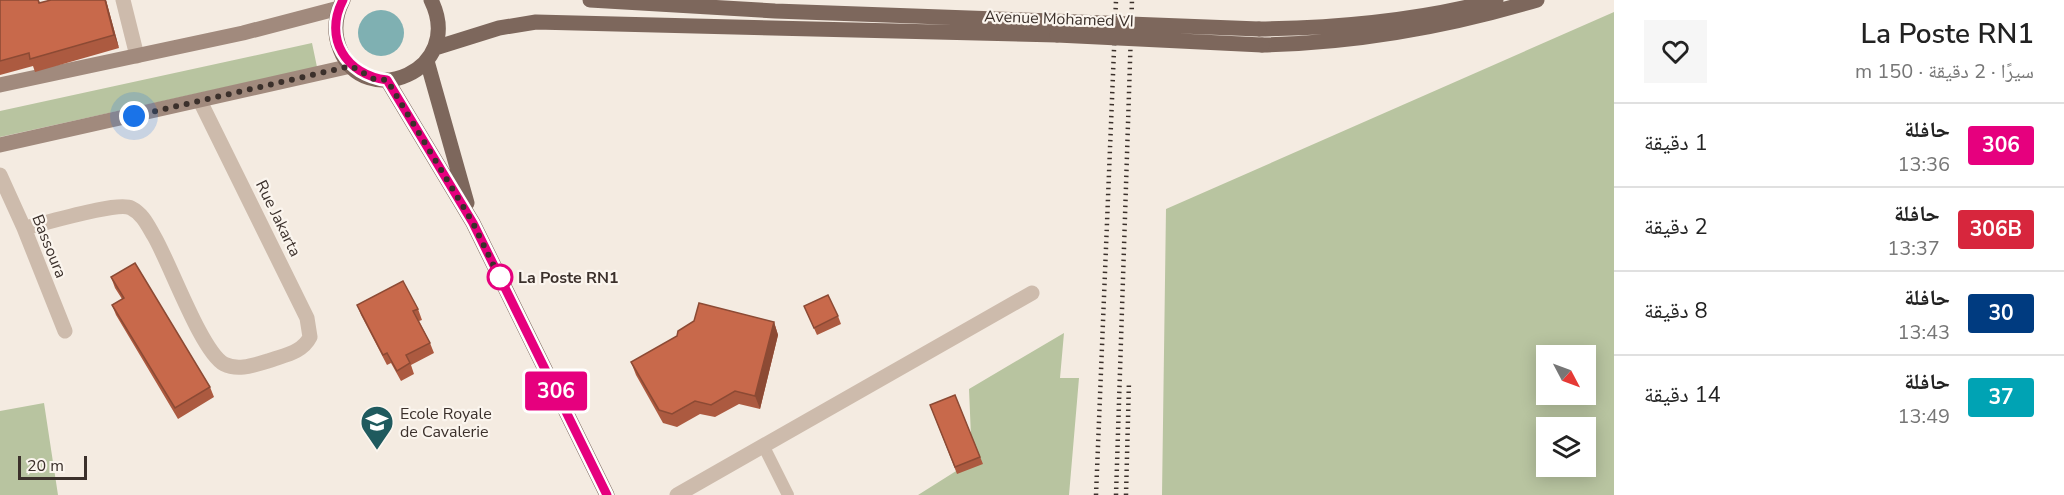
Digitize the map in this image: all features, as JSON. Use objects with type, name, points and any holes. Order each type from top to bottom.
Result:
[{"type":"main road","points":[[430,0],[438,15],[439,34],[431,55],[473,223]]},
{"type":"main road","name":"Avenue Mohamed VI","points":[[590,0],[1054,28],[1262,45],[1344,41],[1393,34],[1480,16],[1537,0]]},
{"type":"main road","name":"Avenue Mohamed VI","points":[[387,80],[402,78],[416,72],[431,55],[499,28],[536,22],[1259,29],[1360,25],[1445,12],[1496,0]]},
{"type":"main road","points":[[0,86],[137,57],[341,4]]},
{"type":"main road","points":[[341,4],[335,23],[336,39],[342,54],[351,66],[368,76],[387,80],[473,223],[608,495]]},
{"type":"main road","points":[[0,145],[351,66]]},
{"type":"street","points":[[123,0],[137,57]]},
{"type":"street","name":"Rue Jakarta","points":[[24,228],[105,208],[125,206],[131,208],[148,225],[166,257],[206,344],[222,363],[235,368],[252,366],[300,350],[310,337],[307,318],[200,101]]},
{"type":"street","name":"Bassoura","points":[[0,175],[65,331]]},
{"type":"street","points":[[677,495],[1032,293]]},
{"type":"lane","points":[[763,445],[788,495]]},
{"type":"green space","points":[[1614,12],[1614,495],[1162,495],[1166,209]]},
{"type":"green space","points":[[312,43],[317,67],[0,137],[0,111]]},
{"type":"green space","points":[[1064,333],[1060,378],[1079,378],[1069,495],[918,495],[972,461],[969,389]]},
{"type":"green space","points":[[44,403],[58,495],[0,495],[0,411]]},
{"type":"water","points":[[386,10],[398,16],[403,24],[403,42],[398,50],[390,55],[376,56],[368,53],[361,46],[358,28],[361,20],[368,13]]},
{"type":"building","points":[[0,0],[38,0],[39,3],[51,0],[105,0],[114,35],[30,59],[29,53],[0,61]]},
{"type":"building","points":[[135,263],[210,387],[175,408],[112,305],[124,298],[111,277]]},
{"type":"building","points":[[403,281],[418,309],[413,311],[430,343],[406,355],[410,363],[397,371],[387,353],[383,355],[357,305]]},
{"type":"building","points":[[828,295],[838,316],[814,328],[804,306]]},
{"type":"building","points":[[699,303],[774,322],[755,396],[735,391],[711,405],[695,401],[672,414],[659,410],[631,362],[677,336],[678,331],[694,321]]},
{"type":"building","points":[[955,395],[980,457],[955,467],[930,405]]},
{"type":"railway","points":[[1096,495],[1116,0]]},
{"type":"railway","points":[[1116,495],[1132,0]]},
{"type":"railway","points":[[1126,495],[1129,381]]},
{"type":"bus line","name":"306","points":[[343,0],[335,23],[336,39],[342,54],[351,66],[362,74],[374,79],[387,80],[473,223],[607,495]]},
{"type":"place","name":"La Poste RN1","points":[[500,277]]},
{"type":"place","name":"Ecole Royale de Cavalerie","points":[[377,451]]},
{"type":"route","points":[[134,116],[351,66],[374,79],[387,80],[473,223],[502,283],[500,277]]}]
